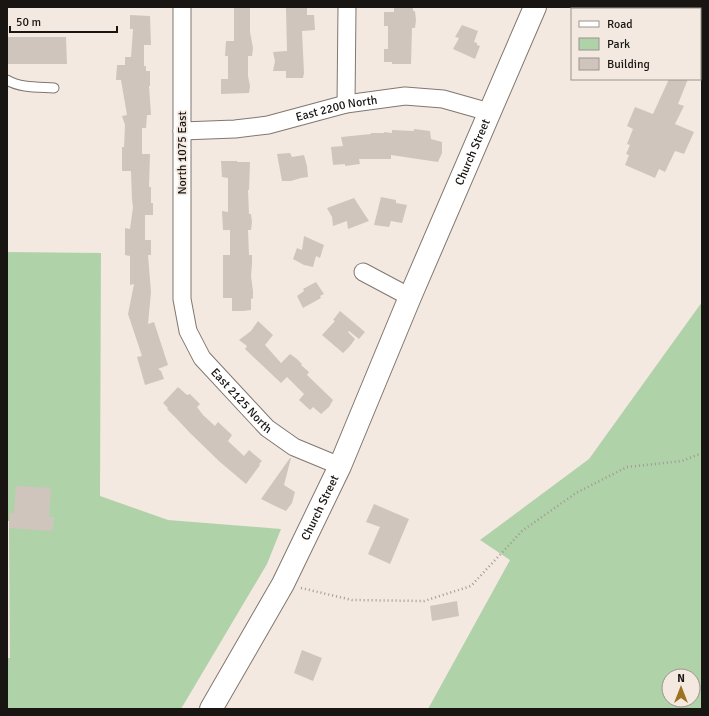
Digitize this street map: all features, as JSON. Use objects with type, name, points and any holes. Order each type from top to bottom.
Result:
[{"type":"street","name":"North 1075 East","points":[[182,7],[182,299]]},
{"type":"street","points":[[346,104],[347,7]]},
{"type":"street","name":"Church Street","points":[[211,709],[282,584],[340,466],[410,297],[535,7]]},
{"type":"street","name":"East 2200 North","points":[[182,131],[236,130],[268,125],[346,104],[405,96],[443,99],[489,112]]},
{"type":"street","points":[[363,272],[410,297]]},
{"type":"street","name":"East 2125 North","points":[[182,299],[188,331],[202,358],[262,423],[294,447],[340,466]]},
{"type":"lane","points":[[7,80],[12,83],[30,87],[54,88]]},
{"type":"path","points":[[282,584],[352,600],[424,601],[471,586],[522,532],[576,493],[627,467],[682,461],[702,453]]},
{"type":"green space","points":[[7,252],[101,253],[100,496],[168,520],[281,529],[267,564],[181,709],[7,709],[7,658],[10,658],[9,521],[7,521]]},
{"type":"green space","points":[[702,302],[702,709],[428,709],[510,560],[480,540],[589,459]]},
{"type":"building","points":[[234,7],[250,7],[250,32],[253,48],[252,56],[248,56],[249,93],[221,94],[221,79],[228,79],[228,56],[225,56],[226,41],[234,41]]},
{"type":"building","points":[[307,7],[307,15],[314,15],[315,30],[302,31],[303,78],[286,78],[286,71],[273,71],[275,61],[273,52],[287,51],[286,8]]},
{"type":"building","points":[[394,7],[413,7],[413,11],[415,11],[415,28],[412,28],[411,64],[392,64],[392,62],[384,62],[384,49],[388,49],[388,26],[384,26],[384,12],[394,12]]},
{"type":"building","points":[[130,15],[150,16],[151,45],[144,45],[144,66],[146,66],[146,71],[150,71],[149,86],[151,115],[147,115],[146,128],[142,128],[142,154],[150,154],[149,187],[151,187],[151,203],[153,203],[153,215],[145,215],[145,240],[151,240],[151,255],[148,255],[151,292],[148,324],[154,322],[168,365],[158,369],[161,371],[164,379],[145,385],[137,357],[142,356],[128,314],[134,284],[130,285],[130,256],[125,255],[125,228],[130,229],[133,207],[131,171],[122,171],[122,147],[124,147],[125,125],[122,116],[127,115],[121,80],[116,80],[117,65],[125,65],[125,57],[131,57],[133,29],[130,29]]},
{"type":"building","points":[[462,25],[478,31],[474,42],[480,46],[475,59],[453,49],[459,38],[455,37]]},
{"type":"building","points":[[7,37],[66,37],[67,64],[7,64]]},
{"type":"building","points":[[669,80],[688,80],[678,104],[684,106],[675,124],[694,132],[684,154],[675,151],[665,172],[659,169],[655,178],[625,165],[629,155],[626,154],[630,145],[627,144],[633,129],[627,126],[635,107],[653,114]]},
{"type":"building","points":[[414,129],[430,131],[431,139],[442,142],[442,153],[438,162],[391,155],[391,159],[359,159],[360,164],[345,166],[345,164],[333,165],[331,147],[343,146],[341,137],[371,133],[392,133],[392,130],[414,131]]},
{"type":"building","points":[[290,153],[292,157],[304,155],[308,177],[291,181],[282,181],[277,154]]},
{"type":"building","points":[[221,161],[250,162],[248,190],[249,214],[251,214],[252,222],[251,230],[248,230],[249,255],[252,255],[251,276],[253,298],[251,299],[251,310],[232,311],[232,298],[223,298],[223,255],[230,255],[230,230],[223,230],[222,211],[228,212],[228,178],[222,177]]},
{"type":"building","points":[[381,197],[396,200],[396,203],[407,205],[402,223],[391,221],[389,227],[374,225]]},
{"type":"building","points":[[354,198],[369,221],[348,229],[347,221],[333,226],[332,217],[327,208]]},
{"type":"building","points":[[304,236],[324,245],[320,258],[316,256],[313,267],[304,265],[293,259],[297,248],[302,250]]},
{"type":"building","points":[[316,282],[324,294],[320,296],[321,298],[303,308],[297,296],[304,291],[303,289]]},
{"type":"building","points":[[340,311],[365,332],[359,339],[349,331],[348,332],[355,339],[343,353],[322,335],[335,321],[333,320]]},
{"type":"building","points":[[258,321],[273,335],[265,345],[281,363],[290,354],[302,364],[301,365],[309,372],[307,375],[333,400],[329,407],[321,414],[313,407],[310,410],[299,400],[304,394],[287,377],[281,383],[245,349],[247,346],[239,340],[251,331]]},
{"type":"building","points":[[178,387],[187,395],[190,394],[200,404],[197,407],[215,426],[218,422],[232,435],[228,441],[244,456],[249,450],[262,461],[246,484],[220,462],[167,409],[168,408],[163,403]]},
{"type":"building","points":[[290,458],[284,485],[295,492],[292,503],[286,511],[261,499]]},
{"type":"building","points":[[16,486],[51,488],[49,517],[54,517],[52,531],[9,528],[10,513],[14,513]]},
{"type":"building","points":[[374,504],[409,519],[390,564],[368,554],[380,527],[366,522]]},
{"type":"building","points":[[457,601],[459,616],[432,621],[430,606]]},
{"type":"building","points":[[302,650],[322,658],[313,681],[294,673]]}]
